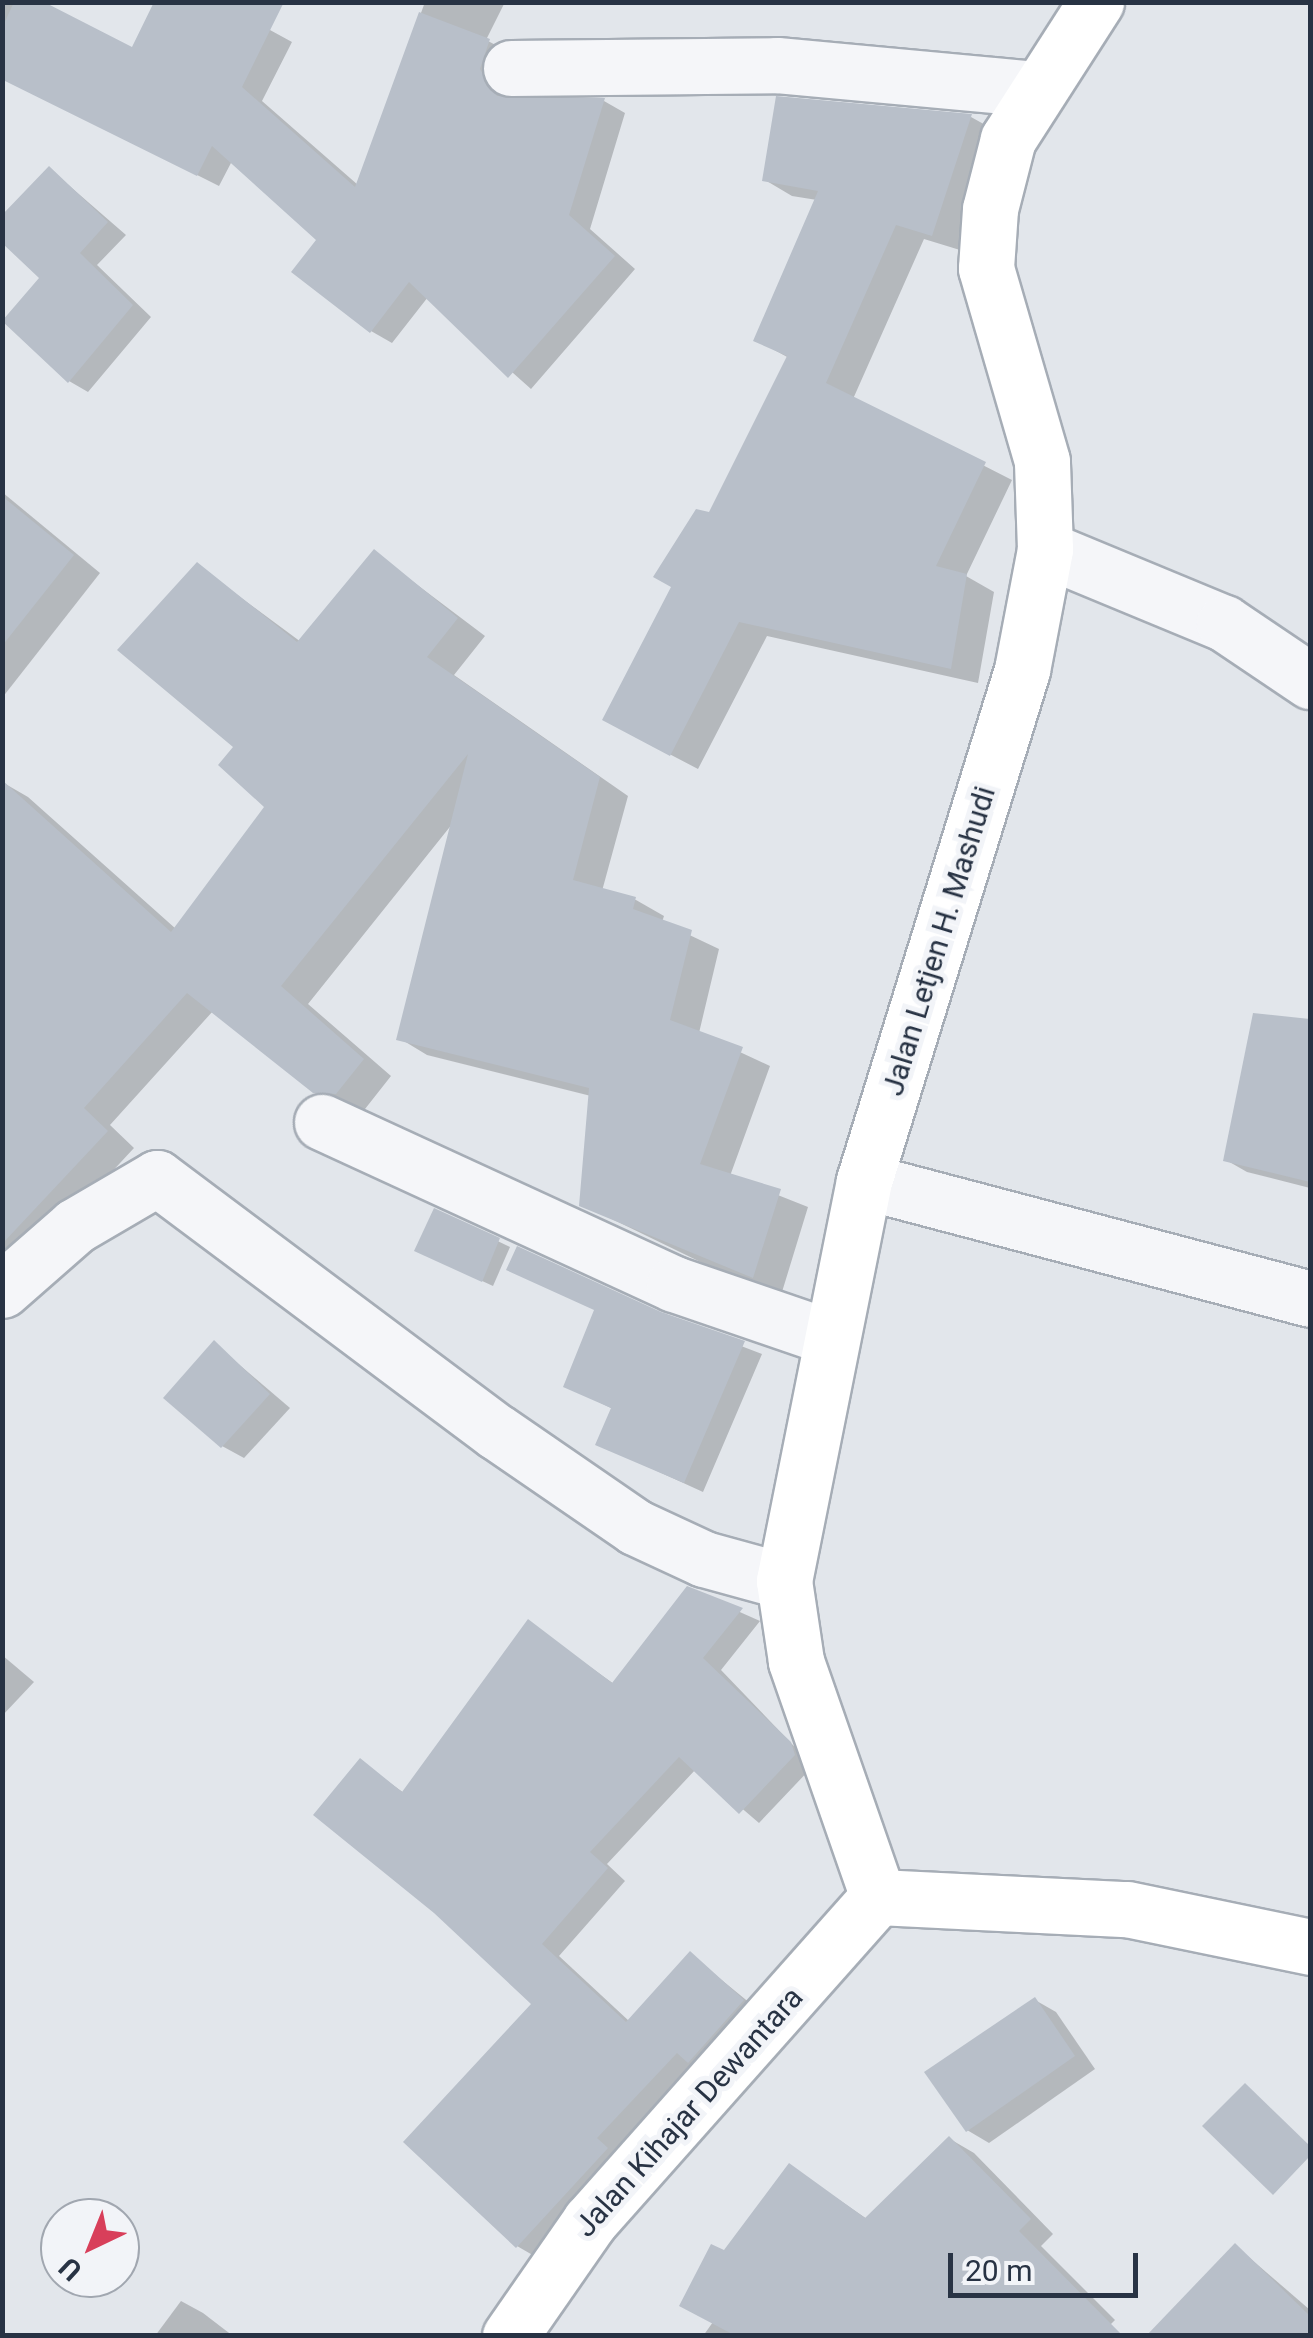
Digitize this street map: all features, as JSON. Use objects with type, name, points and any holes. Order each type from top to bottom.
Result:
[{"type":"main road","name":"Jalan Letjen H. Mashudi","points":[[878,1897],[796,1661],[784,1581],[829,1337],[864,1181],[1022,670],[1045,549],[1042,461],[986,268],[990,209],[1008,139],[1096,2]]},
{"type":"main road","points":[[878,1897],[1127,1910],[1310,1947]]},
{"type":"main road","name":"Jalan Kihajar Dewantara","points":[[510,2336],[590,2221],[878,1897]]},
{"type":"street","points":[[511,68],[777,65],[1037,89]]},
{"type":"street","points":[[1045,549],[1224,623],[1310,681]]},
{"type":"street","points":[[322,1122],[674,1284],[829,1337]]},
{"type":"street","points":[[2,1290],[75,1226],[157,1178],[497,1432],[635,1526],[704,1559],[784,1581]]},
{"type":"street","points":[[864,1181],[1310,1298]]},
{"type":"building","points":[[14,2],[44,2],[132,47],[154,2],[284,2],[242,87],[355,187],[419,12],[490,39],[480,69],[497,96],[605,98],[569,215],[615,256],[508,378],[409,282],[370,333],[291,272],[316,240],[212,146],[197,176],[3,80],[3,26]]},
{"type":"building","points":[[776,96],[972,114],[932,236],[896,225],[826,383],[986,462],[936,566],[967,574],[951,669],[739,622],[670,756],[602,720],[671,587],[653,577],[696,509],[709,512],[787,356],[753,341],[818,191],[762,181]]},
{"type":"building","points":[[49,166],[108,222],[80,253],[133,305],[68,383],[2,321],[39,278],[2,243],[2,215]]},
{"type":"building","points":[[2,496],[74,555],[2,646]]},
{"type":"building","points":[[374,549],[458,618],[427,657],[600,777],[573,880],[636,897],[633,909],[692,930],[670,1020],[743,1047],[700,1164],[781,1189],[753,1278],[579,1206],[589,1088],[396,1040],[468,754],[281,986],[364,1059],[336,1094],[313,1093],[187,993],[84,1108],[108,1131],[2,1244],[2,780],[171,932],[264,807],[218,765],[233,747],[117,650],[197,562],[297,642]]},
{"type":"building","points":[[1253,1013],[1310,1019],[1310,1182],[1223,1161]]},
{"type":"building","points":[[434,1208],[500,1238],[482,1282],[414,1251]]},
{"type":"building","points":[[517,1246],[661,1312],[745,1341],[684,1483],[595,1445],[611,1408],[563,1387],[594,1310],[506,1270]]},
{"type":"building","points":[[214,1340],[270,1394],[221,1448],[163,1398]]},
{"type":"building","points":[[687,1586],[743,1608],[703,1658],[791,1742],[795,1755],[739,1814],[679,1757],[590,1852],[608,1868],[542,1944],[626,2022],[690,1951],[744,2000],[688,2063],[677,2053],[597,2138],[608,2148],[516,2248],[403,2142],[531,2004],[434,1913],[313,1815],[360,1758],[402,1792],[528,1619],[612,1683]]},
{"type":"building","points":[[1035,1997],[1075,2056],[966,2132],[924,2072]]},
{"type":"building","points":[[1245,2083],[1310,2146],[1310,2156],[1273,2195],[1202,2126]]},
{"type":"building","points":[[949,2136],[1031,2219],[1019,2231],[1123,2336],[736,2336],[679,2306],[711,2244],[724,2250],[789,2163],[865,2218]]},
{"type":"building","points":[[1235,2243],[1310,2316],[1310,2336],[1146,2336]]}]
